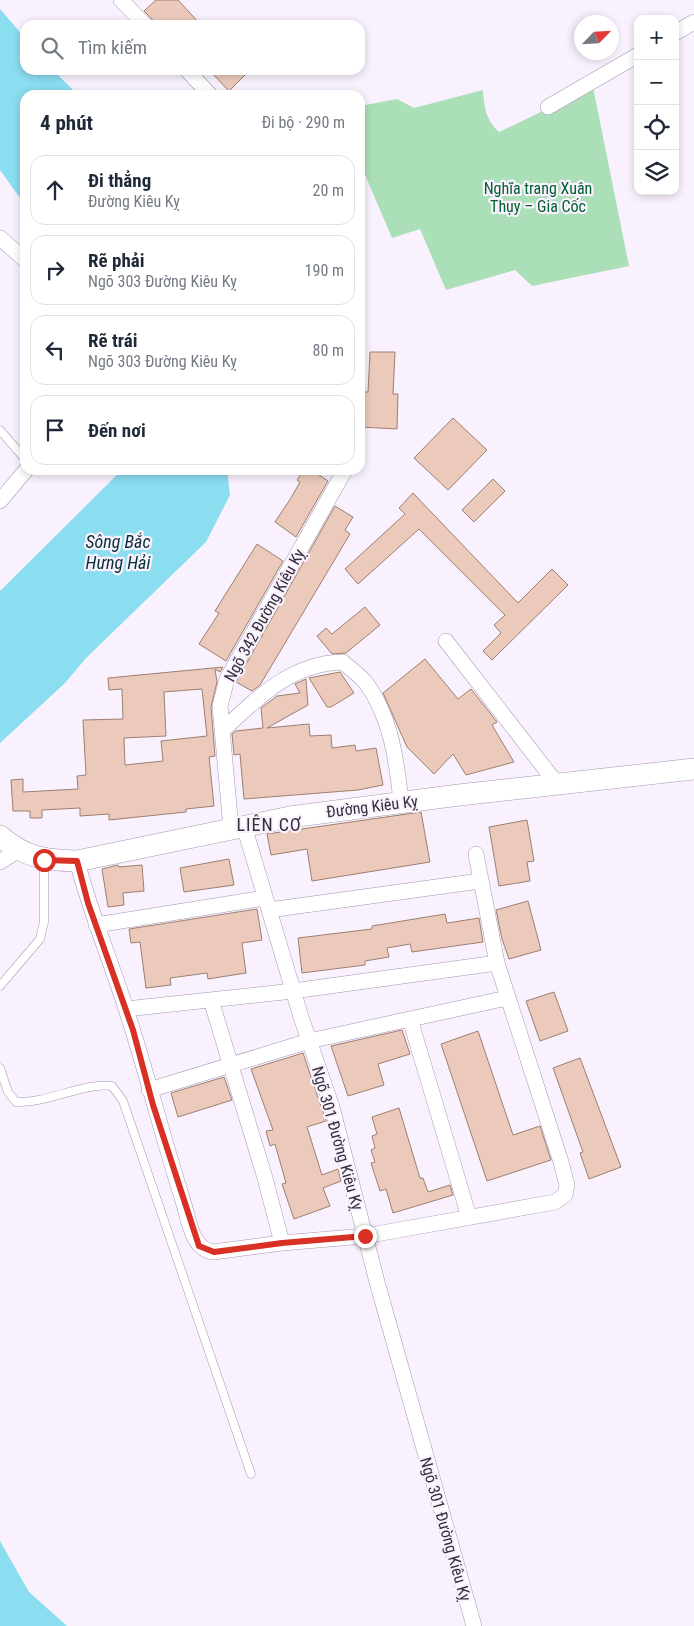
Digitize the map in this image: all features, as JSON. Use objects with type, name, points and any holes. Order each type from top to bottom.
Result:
[{"type":"main road","name":"Đường Kiêu Kỵ","points":[[0,836],[8,856],[77,861],[290,817],[401,802],[694,769]]},
{"type":"street","points":[[121,0],[140,20]]},
{"type":"street","points":[[679,31],[694,22]]},
{"type":"street","points":[[548,107],[634,57]]},
{"type":"street","points":[[192,75],[205,90]]},
{"type":"street","points":[[0,238],[20,256]]},
{"type":"street","points":[[0,501],[22,475]]},
{"type":"street","name":"Ngõ 342 Đường Kiêu Kỵ","points":[[237,828],[220,706],[227,679],[342,475]]},
{"type":"street","points":[[446,641],[557,784]]},
{"type":"street","points":[[222,731],[275,683],[325,662],[343,662],[366,682],[380,709],[397,762],[401,802]]},
{"type":"street","name":"Ngõ 301 Đường Kiêu Kỵ","points":[[237,828],[267,904],[337,1125],[365,1236],[474,1626]]},
{"type":"street","points":[[77,861],[96,925],[126,1009],[196,1242],[208,1252],[224,1258],[282,1243],[365,1236],[555,1202],[565,1195],[567,1186],[497,963],[476,854]]},
{"type":"street","points":[[96,925],[480,881]]},
{"type":"street","points":[[126,1009],[293,991],[497,963]]},
{"type":"street","points":[[149,1090],[309,1041],[507,998]]},
{"type":"street","points":[[210,1000],[265,1178],[282,1243]]},
{"type":"street","points":[[410,1019],[469,1217]]},
{"type":"lane","points":[[0,430],[20,453]]},
{"type":"lane","points":[[0,986],[40,939],[44,922],[44,860]]},
{"type":"lane","points":[[0,1068],[8,1092],[16,1102],[104,1085],[112,1086],[123,1101],[251,1474]]},
{"type":"green space","name":"Nghĩa trang Xuân Thụy – Gia Cốc","points":[[593,87],[629,266],[532,286],[515,270],[446,290],[420,229],[392,238],[365,175],[365,105],[397,99],[414,108],[483,90],[486,113],[491,123],[499,132]]},
{"type":"water","points":[[0,9],[20,32],[20,75],[58,75],[73,90],[20,90],[20,198],[0,170]]},
{"type":"water","name":"Sông Bắc Hưng Hải","points":[[117,475],[228,475],[230,495],[206,542],[87,657],[65,683],[0,743],[0,591]]},
{"type":"water","points":[[0,1541],[29,1592],[67,1626],[0,1626]]},
{"type":"building","points":[[156,0],[178,0],[196,20],[152,20],[144,11]]},
{"type":"building","points":[[214,75],[245,75],[230,90]]},
{"type":"building","points":[[370,352],[395,352],[393,394],[398,394],[397,429],[365,427],[365,392],[368,392]]},
{"type":"building","points":[[453,418],[487,450],[448,490],[414,458]]},
{"type":"building","points":[[300,475],[319,475],[328,481],[296,537],[275,522],[300,482],[297,480]]},
{"type":"building","points":[[493,479],[505,491],[474,522],[462,510]]},
{"type":"building","points":[[413,493],[518,603],[552,569],[568,585],[492,660],[483,651],[501,633],[494,625],[505,615],[419,529],[358,584],[345,569],[405,514],[399,508]]},
{"type":"building","points":[[335,506],[353,517],[345,530],[350,534],[260,685],[252,691],[236,682]]},
{"type":"building","points":[[257,544],[283,561],[226,661],[199,644],[219,613],[215,611]]},
{"type":"building","points":[[365,607],[380,625],[346,653],[332,654],[317,636],[326,628],[332,634]]},
{"type":"building","points":[[425,659],[458,699],[471,689],[497,722],[492,725],[514,762],[466,775],[453,754],[434,774],[407,747],[383,693]]},
{"type":"building","points":[[223,667],[220,672],[215,669],[217,682],[211,707],[215,756],[209,757],[214,806],[186,809],[186,812],[109,820],[109,814],[80,816],[80,808],[42,810],[42,818],[30,818],[30,811],[13,811],[11,780],[23,779],[23,792],[78,789],[77,776],[86,775],[83,720],[123,719],[122,689],[109,690],[108,678]],"holes":[[[202,689],[207,736],[161,741],[163,761],[125,765],[124,738],[166,736],[164,692]]]},
{"type":"building","points":[[340,672],[354,693],[331,707],[327,707],[309,678]]},
{"type":"building","points":[[306,679],[308,705],[267,728],[309,724],[310,736],[331,735],[332,748],[355,745],[356,751],[376,748],[383,785],[358,790],[244,799],[240,754],[234,755],[232,734],[236,731],[263,728],[261,708],[277,696],[300,693],[295,684]]},
{"type":"building","points":[[421,812],[430,862],[312,881],[307,849],[271,855],[267,834]]},
{"type":"building","points":[[527,820],[534,861],[527,862],[530,881],[499,886],[489,827]]},
{"type":"building","points":[[229,859],[234,885],[184,892],[180,868]]},
{"type":"building","points":[[118,865],[119,867],[142,865],[144,891],[123,893],[124,905],[108,907],[102,869]]},
{"type":"building","points":[[528,901],[541,950],[509,959],[502,939],[496,910]]},
{"type":"building","points":[[257,909],[262,940],[242,943],[246,973],[208,979],[207,973],[170,978],[171,985],[146,988],[140,942],[131,943],[129,929]]},
{"type":"building","points":[[445,914],[447,923],[479,918],[483,942],[412,952],[410,944],[387,948],[389,957],[365,961],[365,965],[302,973],[298,938],[372,929],[372,926]]},
{"type":"building","points":[[554,992],[568,1031],[540,1041],[526,1001]]},
{"type":"building","points":[[402,1030],[410,1054],[378,1064],[384,1085],[348,1096],[331,1046]]},
{"type":"building","points":[[478,1031],[513,1135],[540,1126],[551,1160],[487,1181],[441,1044]]},
{"type":"building","points":[[303,1053],[326,1121],[307,1127],[322,1175],[338,1169],[341,1181],[323,1188],[330,1206],[294,1219],[282,1184],[286,1183],[275,1144],[270,1146],[266,1131],[273,1130],[251,1069]]},
{"type":"building","points":[[580,1058],[621,1167],[589,1179],[580,1153],[583,1152],[553,1068]]},
{"type":"building","points":[[224,1077],[232,1100],[178,1117],[171,1093]]},
{"type":"building","points":[[399,1108],[420,1178],[423,1178],[428,1192],[450,1185],[453,1195],[393,1213],[386,1189],[380,1191],[371,1163],[375,1162],[371,1150],[375,1148],[372,1136],[377,1134],[372,1117]]},
{"type":"district","name":"LIÊN CƠ","points":[[269,825]]},
{"type":"route","points":[[44,860],[77,861],[88,903],[133,1030],[153,1105],[188,1218],[199,1246],[203,1250],[214,1252],[282,1243],[365,1236]]}]
